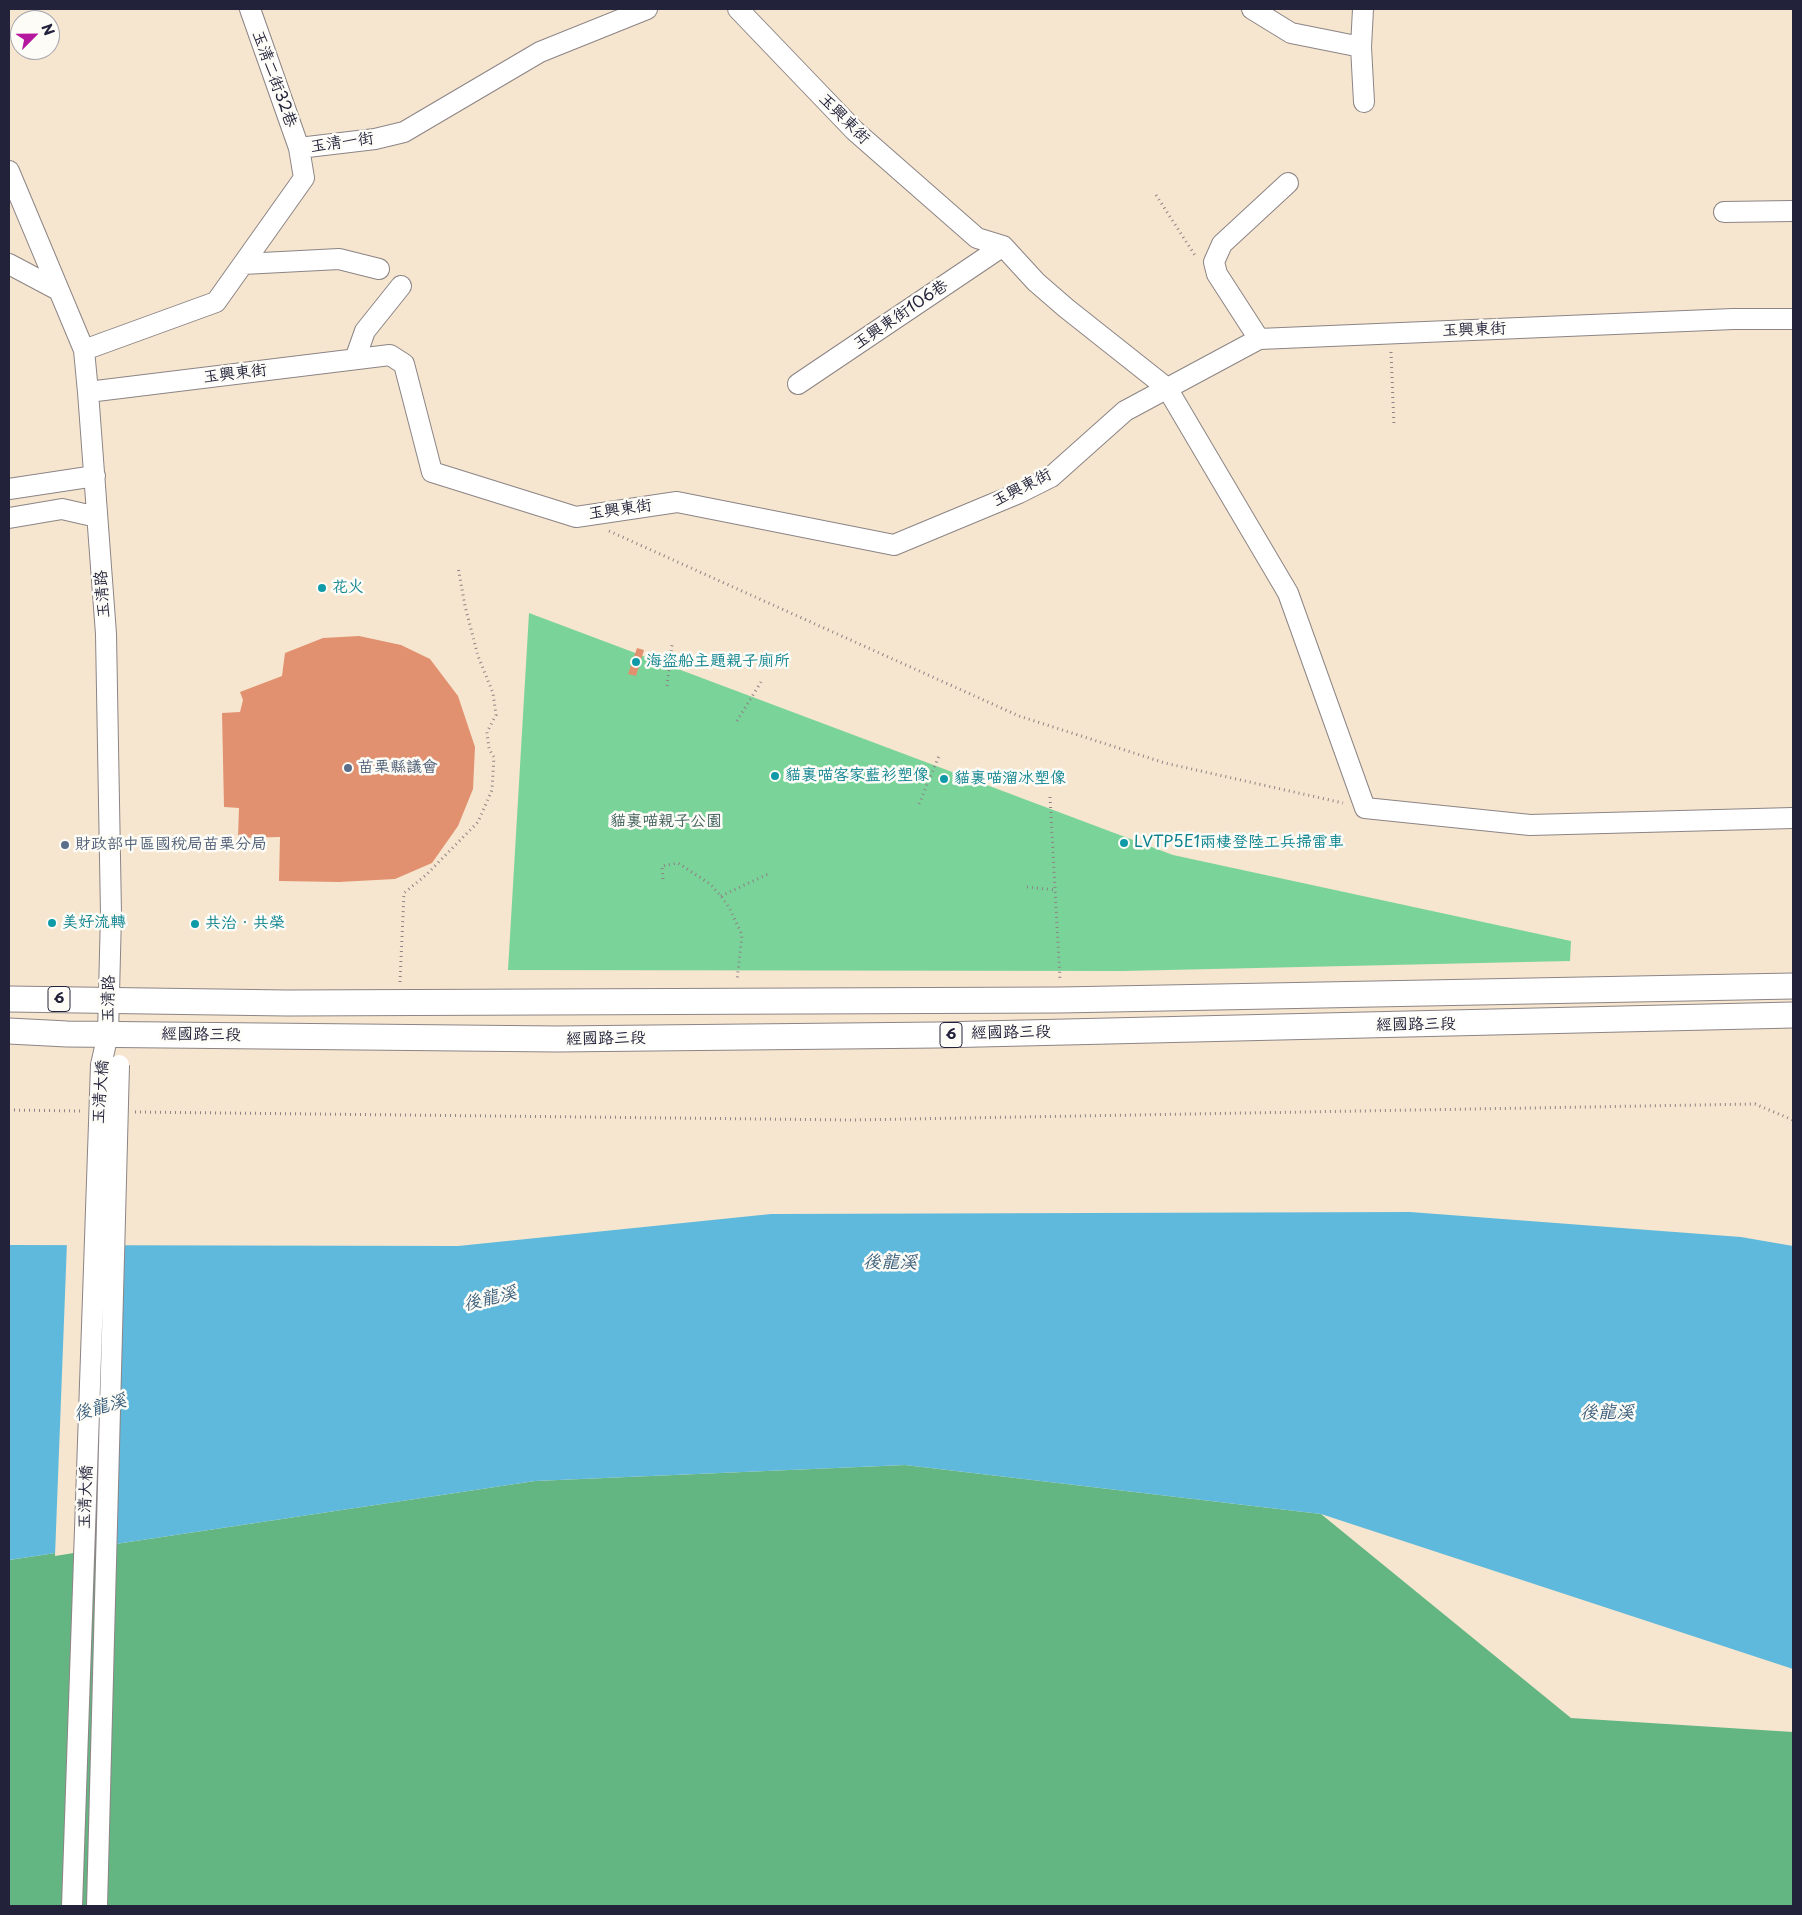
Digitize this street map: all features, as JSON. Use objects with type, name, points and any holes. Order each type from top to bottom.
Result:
[{"type":"main road","name":"經國路三段","points":[[110,1001],[287,1004],[1060,1000],[1793,986]]},
{"type":"main road","name":"6","points":[[9,999],[110,1001]]},
{"type":"main road","name":"經國路三段","points":[[108,1034],[557,1039],[928,1035],[1500,1023],[1793,1014]]},
{"type":"main road","name":"6","points":[[9,1031],[108,1034]]},
{"type":"street","name":"玉清二街32巷","points":[[250,9],[299,148]]},
{"type":"street","name":"玉清一街","points":[[84,350],[216,302],[304,178],[299,148],[375,139],[404,132],[540,52],[646,9]]},
{"type":"street","name":"玉興東街","points":[[738,9],[855,131],[977,238],[1004,246]]},
{"type":"street","points":[[1252,9],[1291,33],[1361,47]]},
{"type":"street","points":[[1364,9],[1361,47],[1364,102]]},
{"type":"street","name":"玉清路","points":[[9,171],[84,350],[95,476],[106,644],[111,914],[108,1034]]},
{"type":"street","points":[[1258,339],[1216,270],[1214,262],[1222,244],[1288,183]]},
{"type":"street","points":[[1724,212],[1793,211]]},
{"type":"street","name":"玉興東街106巷","points":[[798,384],[1004,246]]},
{"type":"street","points":[[1004,246],[1036,282],[1167,388],[1288,592],[1365,808],[1530,825],[1793,818]]},
{"type":"street","points":[[243,264],[339,259],[379,269]]},
{"type":"street","points":[[9,264],[58,290]]},
{"type":"street","points":[[354,359],[365,331],[401,286]]},
{"type":"street","name":"玉興東街","points":[[88,392],[390,355],[404,364],[432,472],[576,517],[677,502],[894,545],[1051,477],[1125,412],[1258,339],[1733,319],[1793,319]]},
{"type":"street","points":[[9,489],[95,476]]},
{"type":"street","points":[[9,518],[62,509],[97,516]]},
{"type":"street","name":"玉清大橋","points":[[96,1906],[110,1065],[108,1034]]},
{"type":"street","name":"玉清大橋","points":[[72,1906],[110,1065]]},
{"type":"path","points":[[1156,195],[1204,270],[1216,270]]},
{"type":"path","points":[[1390,334],[1394,426]]},
{"type":"path","points":[[576,517],[1019,716],[1165,763],[1365,808]]},
{"type":"path","points":[[399,983],[404,893],[426,875],[478,822],[492,790],[494,757],[489,749],[487,732],[496,715],[493,693],[478,656],[467,615],[458,566]]},
{"type":"path","points":[[667,686],[672,645]]},
{"type":"path","points":[[737,721],[761,682]]},
{"type":"path","points":[[919,804],[939,756]]},
{"type":"path","points":[[1050,797],[1060,979]]},
{"type":"path","points":[[663,879],[662,866],[678,863],[710,884],[721,896],[730,909],[742,936],[737,982]]},
{"type":"path","points":[[721,896],[768,874]]},
{"type":"path","points":[[1027,887],[1055,890]]},
{"type":"path","points":[[128,1111],[851,1120],[1755,1104],[1793,1120]]},
{"type":"path","points":[[9,1110],[88,1111]]},
{"type":"green space","name":"貓裏喵親子公園","points":[[529,613],[1173,855],[1571,941],[1570,961],[1123,971],[508,970]]},
{"type":"green space","points":[[905,1465],[1321,1514],[1571,1718],[1793,1732],[1793,1906],[9,1906],[9,1560],[535,1481]]},
{"type":"water","name":"後龍溪","points":[[1410,1212],[1741,1237],[1793,1246],[1793,1669],[1321,1514],[905,1465],[535,1481],[9,1560],[9,1245],[458,1246],[771,1214]]},
{"type":"pier","points":[[67,1242],[121,1243],[111,1547],[55,1556]]},
{"type":"building","name":"苗栗縣議會","points":[[359,636],[401,645],[430,659],[458,696],[475,747],[473,789],[458,826],[432,863],[395,879],[339,882],[279,881],[280,837],[238,838],[239,808],[224,807],[222,713],[240,712],[243,700],[240,692],[282,676],[285,653],[323,638]]},
{"type":"building","name":"海盜船主題親子廁所","points":[[637,648],[644,650],[636,676],[628,674]]},
{"type":"place","name":"花火","points":[[322,588]]},
{"type":"place","name":"海盜船主題親子廁所","points":[[636,662]]},
{"type":"place","name":"苗栗縣議會","points":[[348,768]]},
{"type":"place","name":"貓裏喵客家藍衫塑像","points":[[775,776]]},
{"type":"place","name":"貓裏喵溜冰塑像","points":[[944,779]]},
{"type":"place","name":"LVTP5E1兩棲登陸工兵掃雷車","points":[[1124,843]]},
{"type":"place","name":"財政部中區國稅局苗栗分局","points":[[65,845]]},
{"type":"place","name":"美好流轉","points":[[52,923]]},
{"type":"place","name":"共治‧共榮","points":[[195,924]]}]
